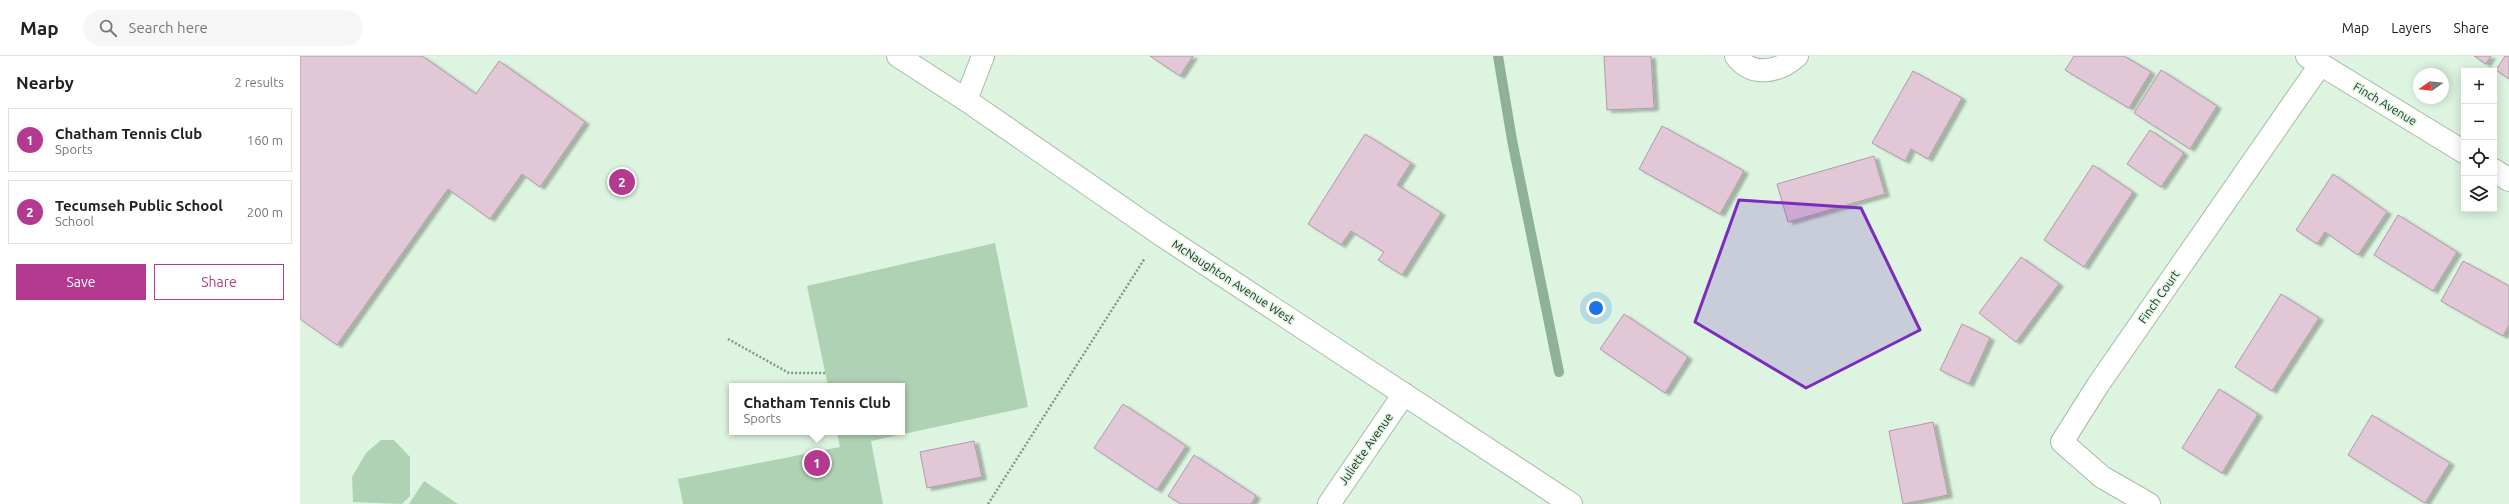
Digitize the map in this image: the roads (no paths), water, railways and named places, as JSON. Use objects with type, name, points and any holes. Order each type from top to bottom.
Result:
[{"type":"street","name":"McNaughton Avenue West","points":[[898,56],[966,100],[1160,234],[1571,504]]},
{"type":"street","points":[[966,100],[983,56]]},
{"type":"street","points":[[1736,56],[1749,67],[1762,71],[1775,70],[1787,65],[1797,56]]},
{"type":"street","name":"Finch Avenue","points":[[2314,60],[2461,150]]},
{"type":"street","name":"Finch Court","points":[[2149,504],[2102,477],[2062,442],[2102,378],[2314,60]]},
{"type":"street","points":[[2497,172],[2509,180]]},
{"type":"street","name":"Juliette Avenue","points":[[1329,504],[1404,394]]},
{"type":"waterway","points":[[1498,56],[1512,140],[1559,372]]},
{"type":"place","name":"Tecumseh Public School","points":[[622,182]]},
{"type":"place","name":"Chatham Tennis Club","points":[[817,463]]}]
